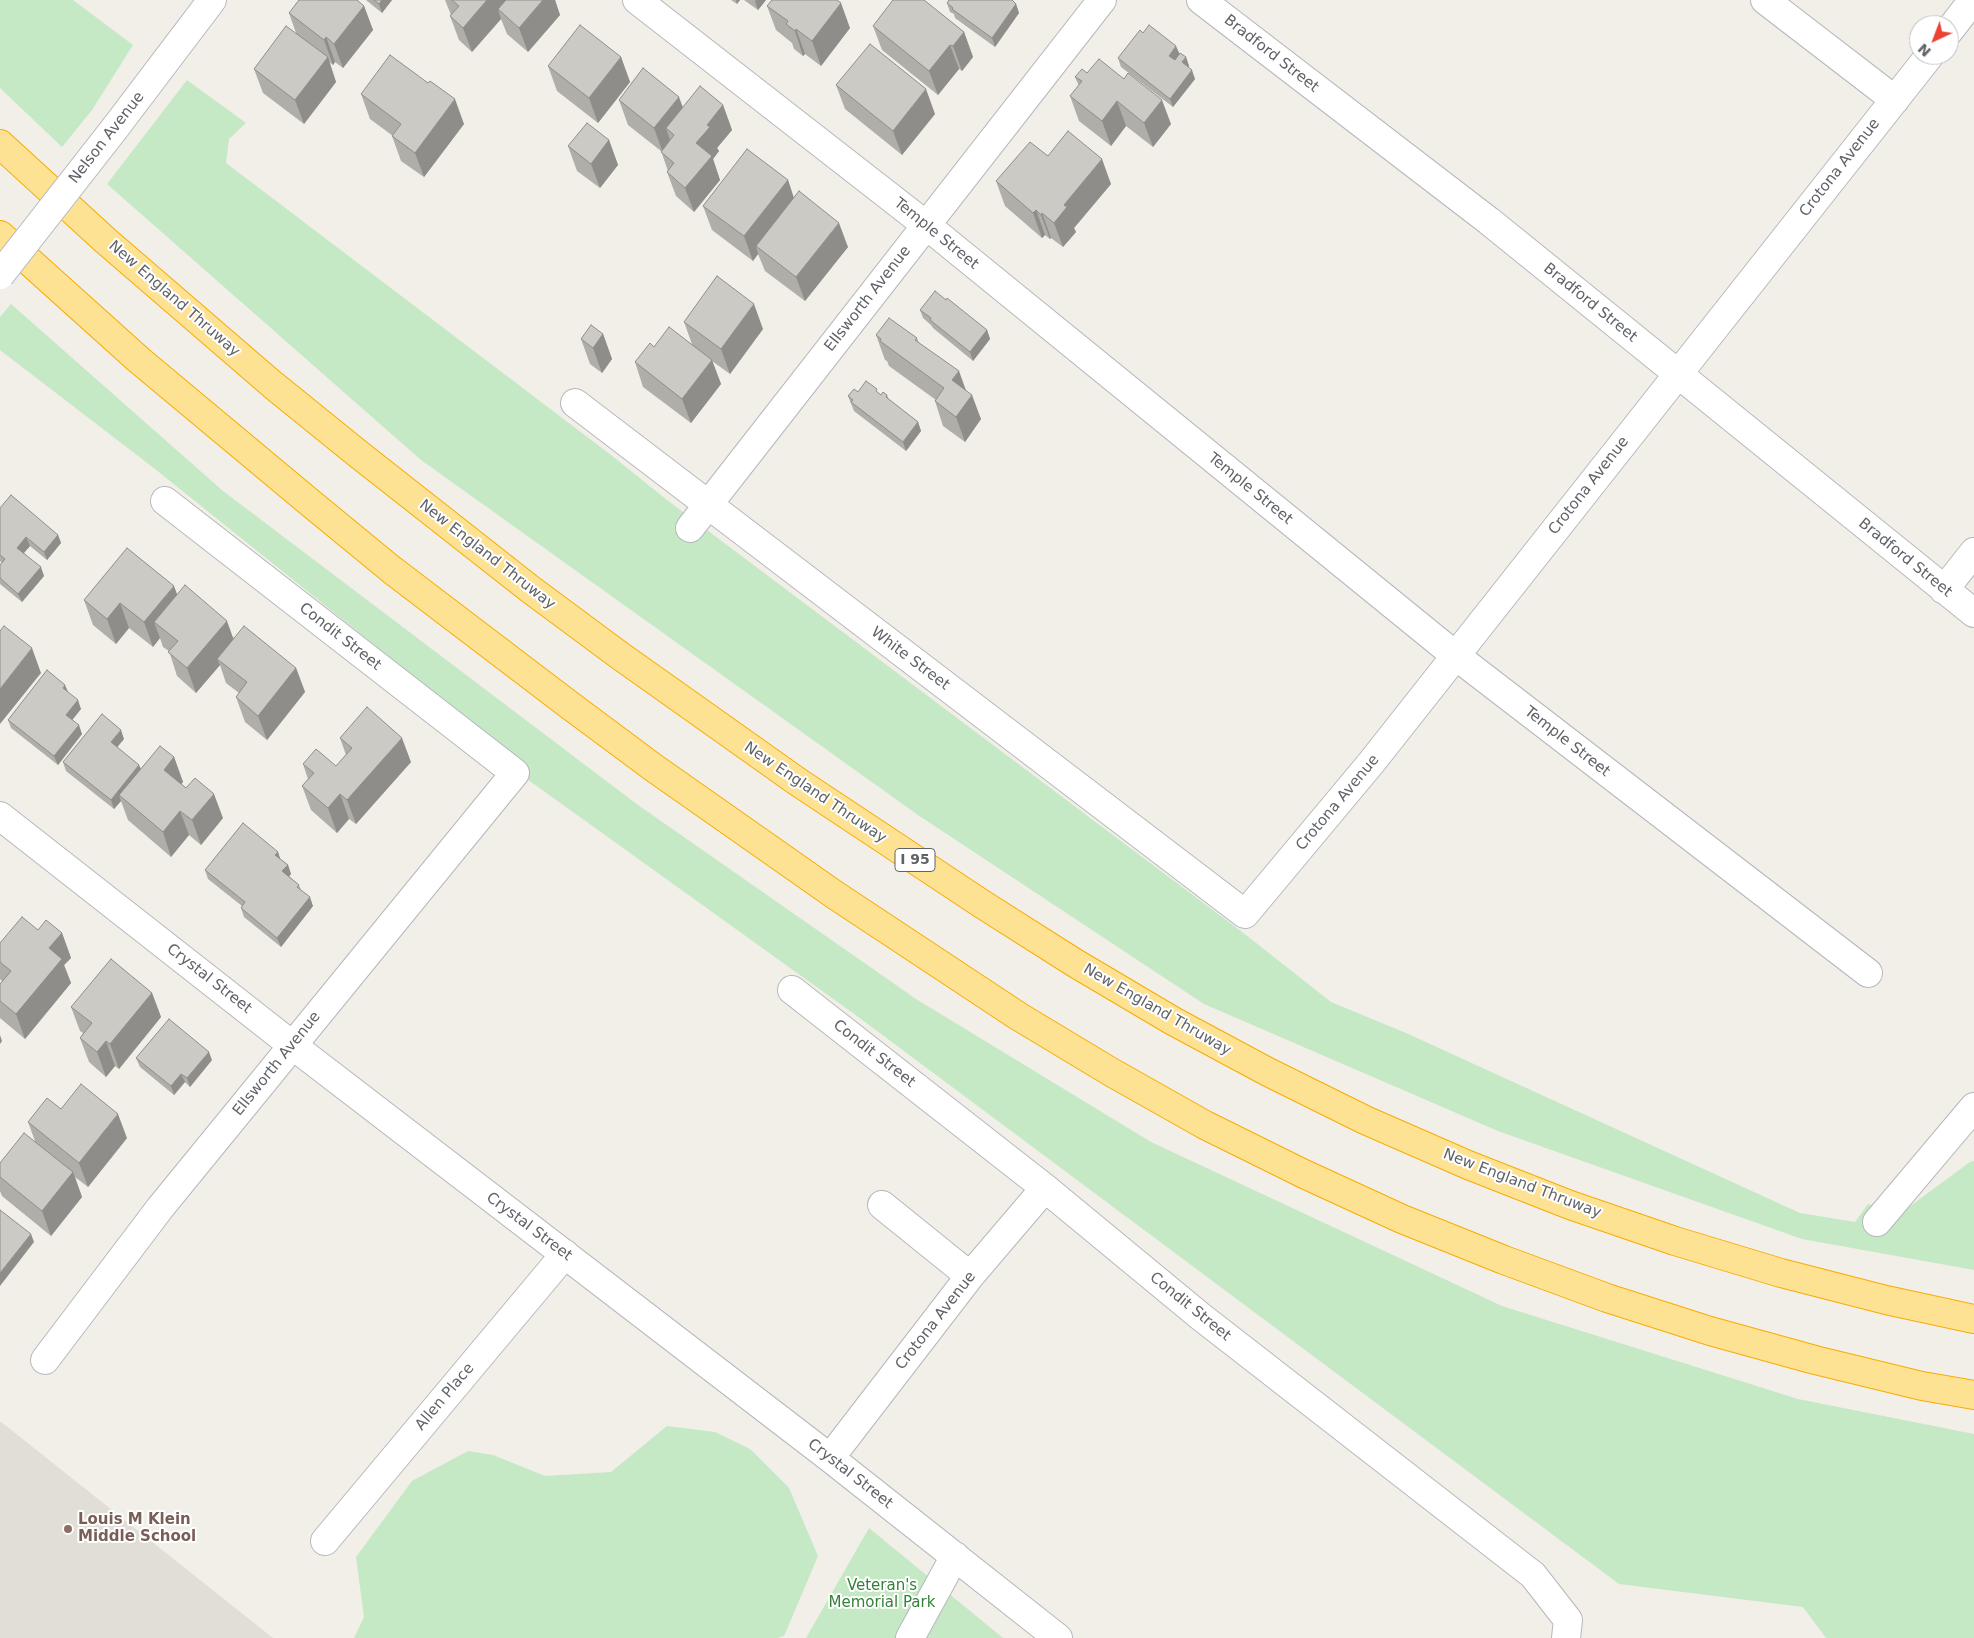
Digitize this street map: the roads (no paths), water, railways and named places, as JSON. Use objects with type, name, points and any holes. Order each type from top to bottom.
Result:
[{"type":"highway","name":"New England Thruway","points":[[0,144],[114,247],[273,385],[444,522],[552,605],[686,704],[806,787],[974,899],[1083,968],[1268,1072],[1365,1120],[1570,1205],[1675,1241],[1781,1273],[1886,1300],[1974,1318]]},
{"type":"highway","points":[[0,235],[139,360],[308,501],[392,570],[561,699],[654,768],[835,896],[1018,1016],[1111,1072],[1205,1124],[1304,1174],[1402,1219],[1504,1260],[1607,1298],[1710,1331],[1815,1360],[1922,1386],[1974,1396]]},
{"type":"street","name":"Nelson Avenue","points":[[0,275],[212,0]]},
{"type":"street","name":"Temple Street","points":[[637,0],[926,225],[1456,656],[1868,973]]},
{"type":"street","name":"Ellsworth Avenue","points":[[690,528],[1102,0]]},
{"type":"street","name":"Bradford Street","points":[[1201,0],[1489,221],[1974,613]]},
{"type":"street","points":[[1765,0],[1895,100]]},
{"type":"street","points":[[1959,18],[1973,0]]},
{"type":"street","name":"Crotona Avenue","points":[[1245,914],[1371,763],[1922,65]]},
{"type":"street","name":"White Street","points":[[575,403],[1245,914]]},
{"type":"street","name":"Condit Street","points":[[165,501],[515,773]]},
{"type":"street","points":[[1944,590],[1974,552]]},
{"type":"street","name":"Ellsworth Avenue","points":[[45,1360],[160,1208],[515,773]]},
{"type":"street","name":"Crystal Street","points":[[4,828],[565,1254],[830,1458],[1058,1638]]},
{"type":"street","name":"Condit Street","points":[[792,990],[1045,1188],[1200,1316],[1533,1575],[1568,1620],[1566,1638]]},
{"type":"street","points":[[1877,1222],[1974,1107]]},
{"type":"street","name":"Crotona Avenue","points":[[830,1458],[970,1276],[1045,1188]]},
{"type":"street","points":[[882,1205],[970,1276]]},
{"type":"street","name":"Allen Place","points":[[325,1541],[565,1254]]},
{"type":"street","points":[[910,1638],[955,1556]]},
{"type":"place","name":"Louis M Klein Middle School","points":[[68,1529]]},
{"type":"park label","name":"Veteran's Memorial Park","points":[[882,1594]]}]
